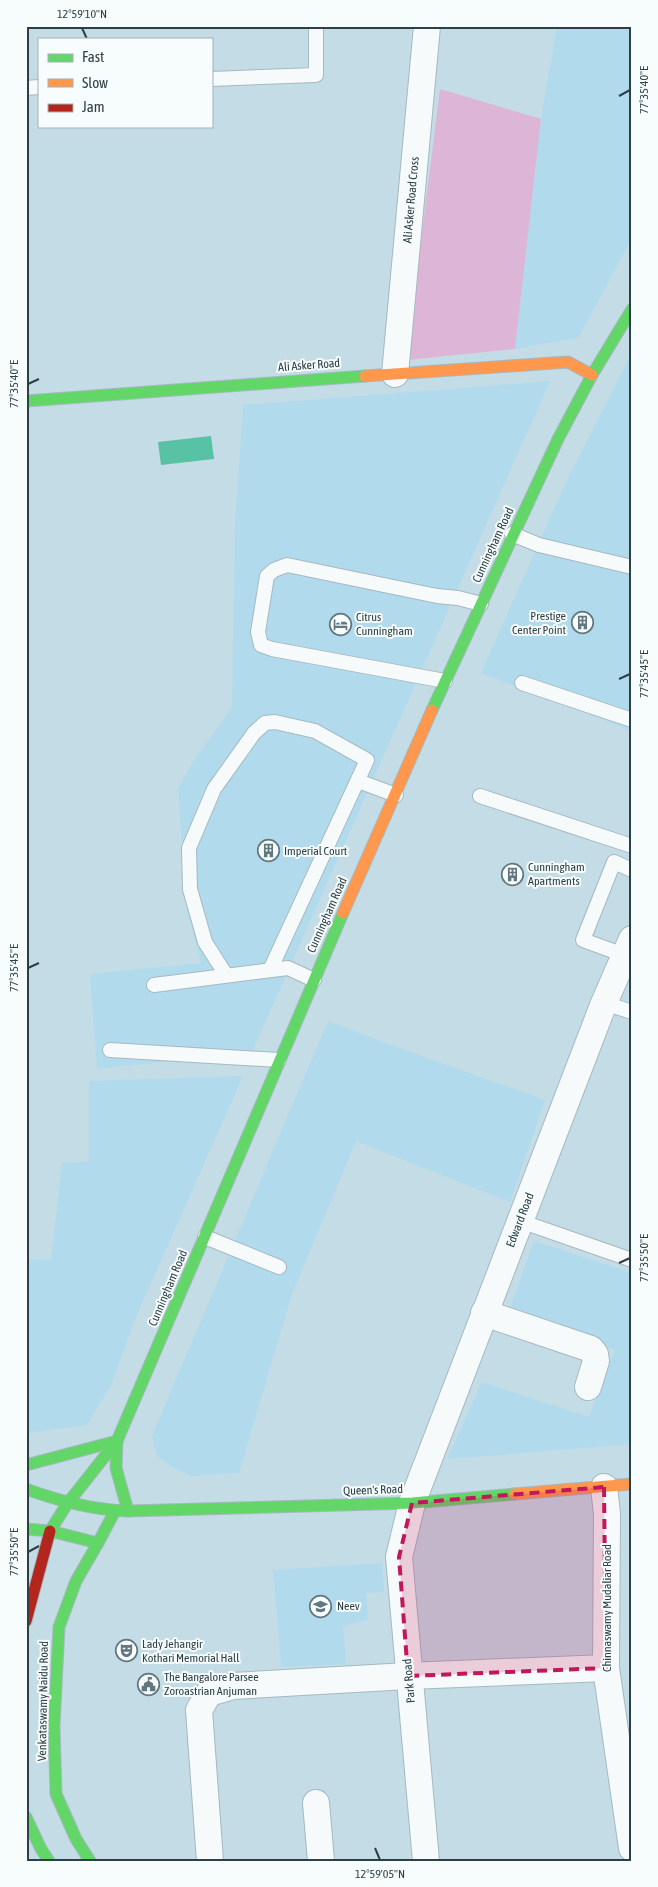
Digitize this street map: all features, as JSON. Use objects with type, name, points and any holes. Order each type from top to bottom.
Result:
[{"type":"main road","name":"Cunningham Road","points":[[50,1531],[67,1504],[117,1441],[279,1060],[445,681],[558,438],[592,375],[632,309]]},
{"type":"main road","name":"Ali Asker Road","points":[[26,402],[237,384],[568,362],[592,375]]},
{"type":"main road","points":[[26,1465],[117,1441],[114,1456],[117,1475],[128,1511]]},
{"type":"main road","name":"Queen's Road","points":[[26,1489],[67,1504],[128,1511],[412,1503],[632,1484]]},
{"type":"main road","name":"Venkataswamy Naidu Road","points":[[90,1861],[76,1839],[56,1794],[54,1726],[58,1628],[76,1580],[115,1511]]},
{"type":"main road","points":[[26,1529],[50,1531],[98,1544]]},
{"type":"main road","points":[[26,1621],[50,1531]]},
{"type":"main road","points":[[26,1817],[41,1849],[50,1861]]},
{"type":"street","name":"Ali Asker Road Cross","points":[[395,374],[427,26]]},
{"type":"street","name":"Edward Road","points":[[412,1503],[604,1003],[628,947]]},
{"type":"street","points":[[484,1313],[591,1349],[596,1354],[596,1361],[588,1387]]},
{"type":"street","name":"Chinnaswamy Mudaliar Road","points":[[604,1486],[607,1514],[606,1668],[632,1848]]},
{"type":"street","name":"Park Road","points":[[412,1503],[399,1557],[408,1676],[426,1861]]},
{"type":"street","points":[[210,1861],[199,1710],[209,1693],[233,1686],[408,1676],[606,1668]]},
{"type":"street","points":[[316,1803],[321,1861]]},
{"type":"lane","points":[[212,79],[316,75],[316,26]]},
{"type":"lane","points":[[512,534],[539,545],[632,568]]},
{"type":"lane","points":[[445,681],[272,649],[261,645],[258,632],[267,576],[274,570],[287,565],[481,604]]},
{"type":"lane","points":[[522,683],[632,720]]},
{"type":"lane","points":[[226,975],[205,942],[190,889],[189,848],[214,789],[254,733],[265,723],[275,722],[315,731],[367,760],[270,970]]},
{"type":"lane","points":[[358,781],[396,795]]},
{"type":"lane","points":[[480,796],[632,846]]},
{"type":"lane","points":[[628,947],[583,940],[614,862],[632,870]]},
{"type":"lane","points":[[154,985],[288,968],[314,980]]},
{"type":"lane","points":[[604,1003],[632,1012]]},
{"type":"lane","points":[[110,1050],[279,1060]]},
{"type":"lane","points":[[520,1221],[632,1260]]},
{"type":"lane","points":[[205,1237],[279,1266]]},
{"type":"highlighted area","points":[[604,1487],[606,1668],[408,1676],[399,1557],[412,1503]]},
{"type":"shaded area","points":[[557,26],[632,26],[632,238],[578,338],[515,349],[541,119]]},
{"type":"shaded area","points":[[440,89],[541,119],[515,349],[406,360]]},
{"type":"shaded area","points":[[632,353],[632,465],[629,472],[632,474],[632,731],[481,673],[566,482]]},
{"type":"shaded area","points":[[550,381],[252,1052],[97,1069],[90,974],[201,963],[187,909],[178,789],[192,763],[232,708],[235,524],[243,405]]},
{"type":"shaded area","points":[[211,436],[214,459],[161,465],[158,442]]},
{"type":"shaded area","points":[[328,1021],[545,1100],[510,1202],[356,1141],[292,1294],[239,1473],[191,1476],[169,1465],[157,1456],[152,1436]]},
{"type":"shaded area","points":[[243,1076],[135,1319],[111,1385],[87,1425],[26,1433],[26,1259],[51,1260],[62,1163],[89,1162],[89,1081]]},
{"type":"shaded area","points":[[534,1241],[632,1273],[632,1444],[447,1459],[482,1382],[589,1417],[615,1350],[509,1311]]},
{"type":"shaded area","name":"Neev","points":[[382,1563],[384,1592],[366,1593],[368,1620],[343,1626],[346,1664],[281,1667],[273,1570]]},
{"type":"traffic: fast","points":[[432,710],[558,439],[592,375],[632,309]]},
{"type":"traffic: fast","points":[[26,401],[365,376]]},
{"type":"traffic: fast","points":[[50,1531],[67,1504],[117,1441],[343,913]]},
{"type":"traffic: fast","points":[[117,1441],[116,1468],[128,1511]]},
{"type":"traffic: fast","points":[[26,1465],[117,1441]]},
{"type":"traffic: fast","points":[[26,1489],[76,1504],[128,1511],[412,1503],[515,1494]]},
{"type":"traffic: fast","points":[[26,1529],[50,1531],[98,1543],[115,1511]]},
{"type":"traffic: fast","points":[[90,1861],[76,1839],[56,1794],[54,1726],[59,1627],[76,1581],[98,1543]]},
{"type":"traffic: fast","points":[[26,1817],[41,1849],[49,1861]]},
{"type":"traffic: slow","points":[[365,376],[568,362],[592,375]]},
{"type":"traffic: slow","points":[[343,913],[432,710]]},
{"type":"traffic: slow","points":[[515,1494],[632,1484]]},
{"type":"traffic: jam","points":[[26,1621],[50,1531]]},
{"type":"place","name":"Prestige Center Point","points":[[582,623]]},
{"type":"place","name":"Citrus Cunningham","points":[[340,624]]},
{"type":"place","name":"Imperial Court","points":[[268,851]]},
{"type":"place","name":"Cunningham Apartments","points":[[512,874]]},
{"type":"place","name":"Neev","points":[[321,1606]]},
{"type":"place","name":"Lady Jehangir Kothari Memorial Hall","points":[[126,1651]]},
{"type":"place","name":"The Bangalore Parsee Zoroastrian Anjuman","points":[[148,1684]]}]
